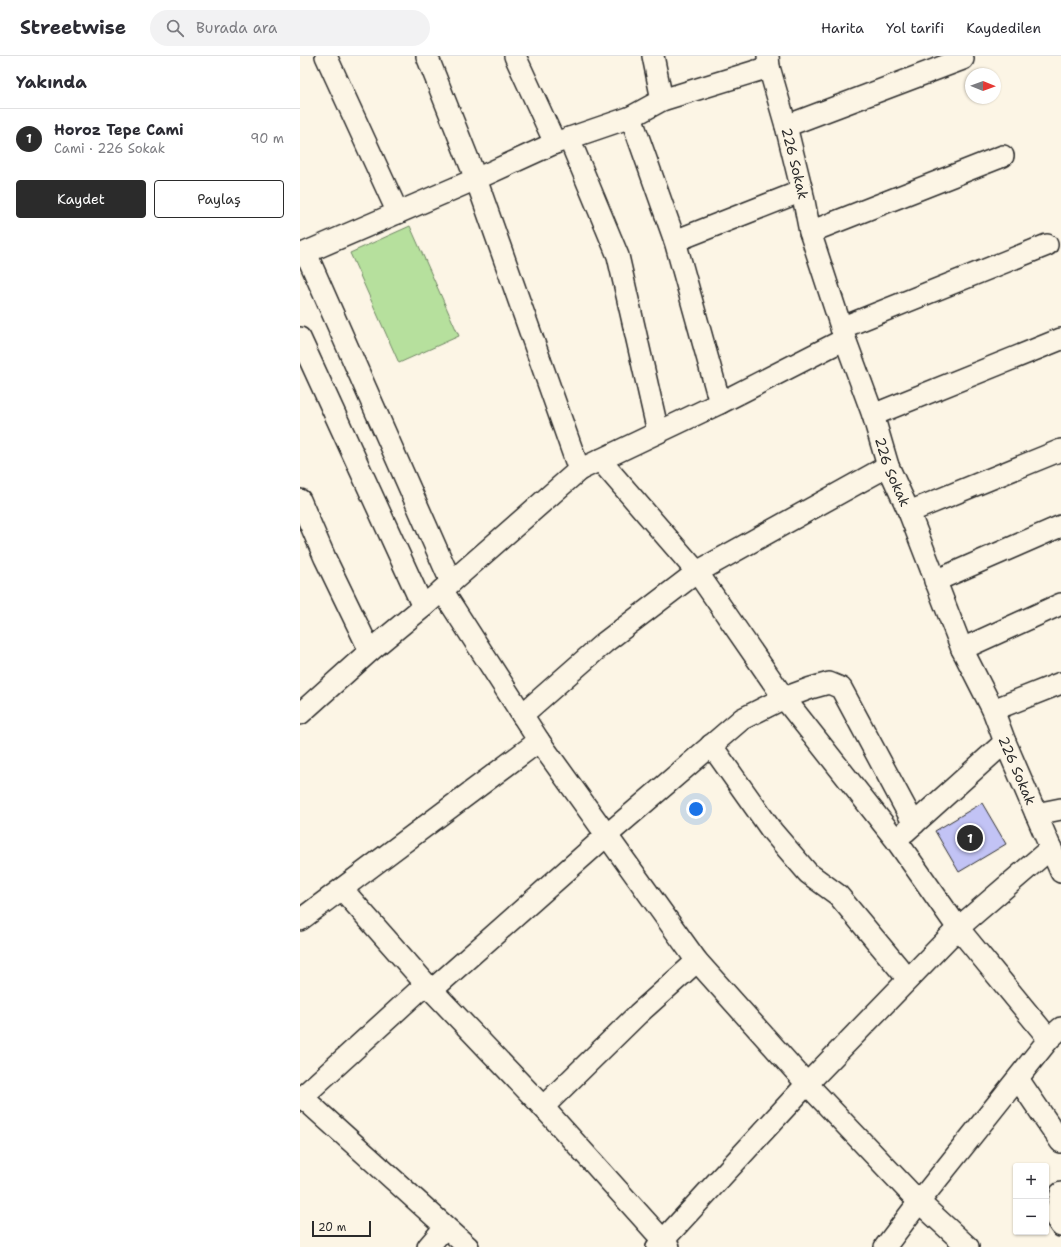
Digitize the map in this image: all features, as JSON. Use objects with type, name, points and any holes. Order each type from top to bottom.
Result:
[{"type":"street","points":[[326,56],[398,213]]},
{"type":"street","points":[[427,56],[476,179],[579,470]]},
{"type":"street","points":[[515,56],[562,141],[618,256],[658,432]]},
{"type":"street","points":[[652,56],[662,100]]},
{"type":"street","points":[[786,126],[963,59]]},
{"type":"street","points":[[768,61],[662,100],[631,117],[562,141],[303,254],[447,586],[522,715],[539,741],[697,962],[807,1084],[919,1202],[968,1247]]},
{"type":"street","name":"226 Sokak","points":[[768,61],[802,191],[810,232],[843,333],[873,415],[888,466],[909,512],[962,649],[993,710],[1005,742],[1061,872]]},
{"type":"street","points":[[631,117],[675,241],[720,403]]},
{"type":"street","points":[[810,232],[1003,156]]},
{"type":"street","points":[[675,241],[802,191]]},
{"type":"street","points":[[300,714],[370,650],[423,607],[579,470],[720,403],[843,333],[1047,245]]},
{"type":"street","points":[[300,338],[423,607]]},
{"type":"street","points":[[873,415],[1061,339]]},
{"type":"street","points":[[909,512],[1061,450]]},
{"type":"street","points":[[600,460],[697,572],[784,698],[896,840],[958,928],[1055,1034],[919,1202],[885,1247]]},
{"type":"street","points":[[522,715],[604,643],[697,572],[888,466]]},
{"type":"street","points":[[300,500],[325,558],[370,650]]},
{"type":"street","points":[[935,581],[1061,526]]},
{"type":"street","points":[[962,649],[1061,604]]},
{"type":"street","points":[[468,1247],[301,1098],[742,719],[784,698],[829,683],[841,688],[914,824]]},
{"type":"street","points":[[993,710],[1061,683]]},
{"type":"street","points":[[300,920],[539,741]]},
{"type":"street","points":[[896,840],[1005,742]]},
{"type":"street","points":[[711,745],[772,831],[808,873],[838,895],[908,980]]},
{"type":"street","points":[[1036,814],[1061,809]]},
{"type":"street","points":[[342,889],[429,987],[543,1107],[663,1245],[807,1084],[958,928],[1050,848]]},
{"type":"street","points":[[543,1107],[638,1014],[697,962]]},
{"type":"street","points":[[1018,1080],[1061,1142]]},
{"type":"street","points":[[1061,1193],[1055,1217],[1061,1226]]},
{"type":"street","points":[[428,1247],[445,1227]]},
{"type":"green space","points":[[410,226],[459,336],[399,363],[350,253]]},
{"type":"building","points":[[982,803],[1006,844],[959,872],[935,831]]},
{"type":"place","name":"Horoz Tepe Cami","points":[[970,838]]}]
